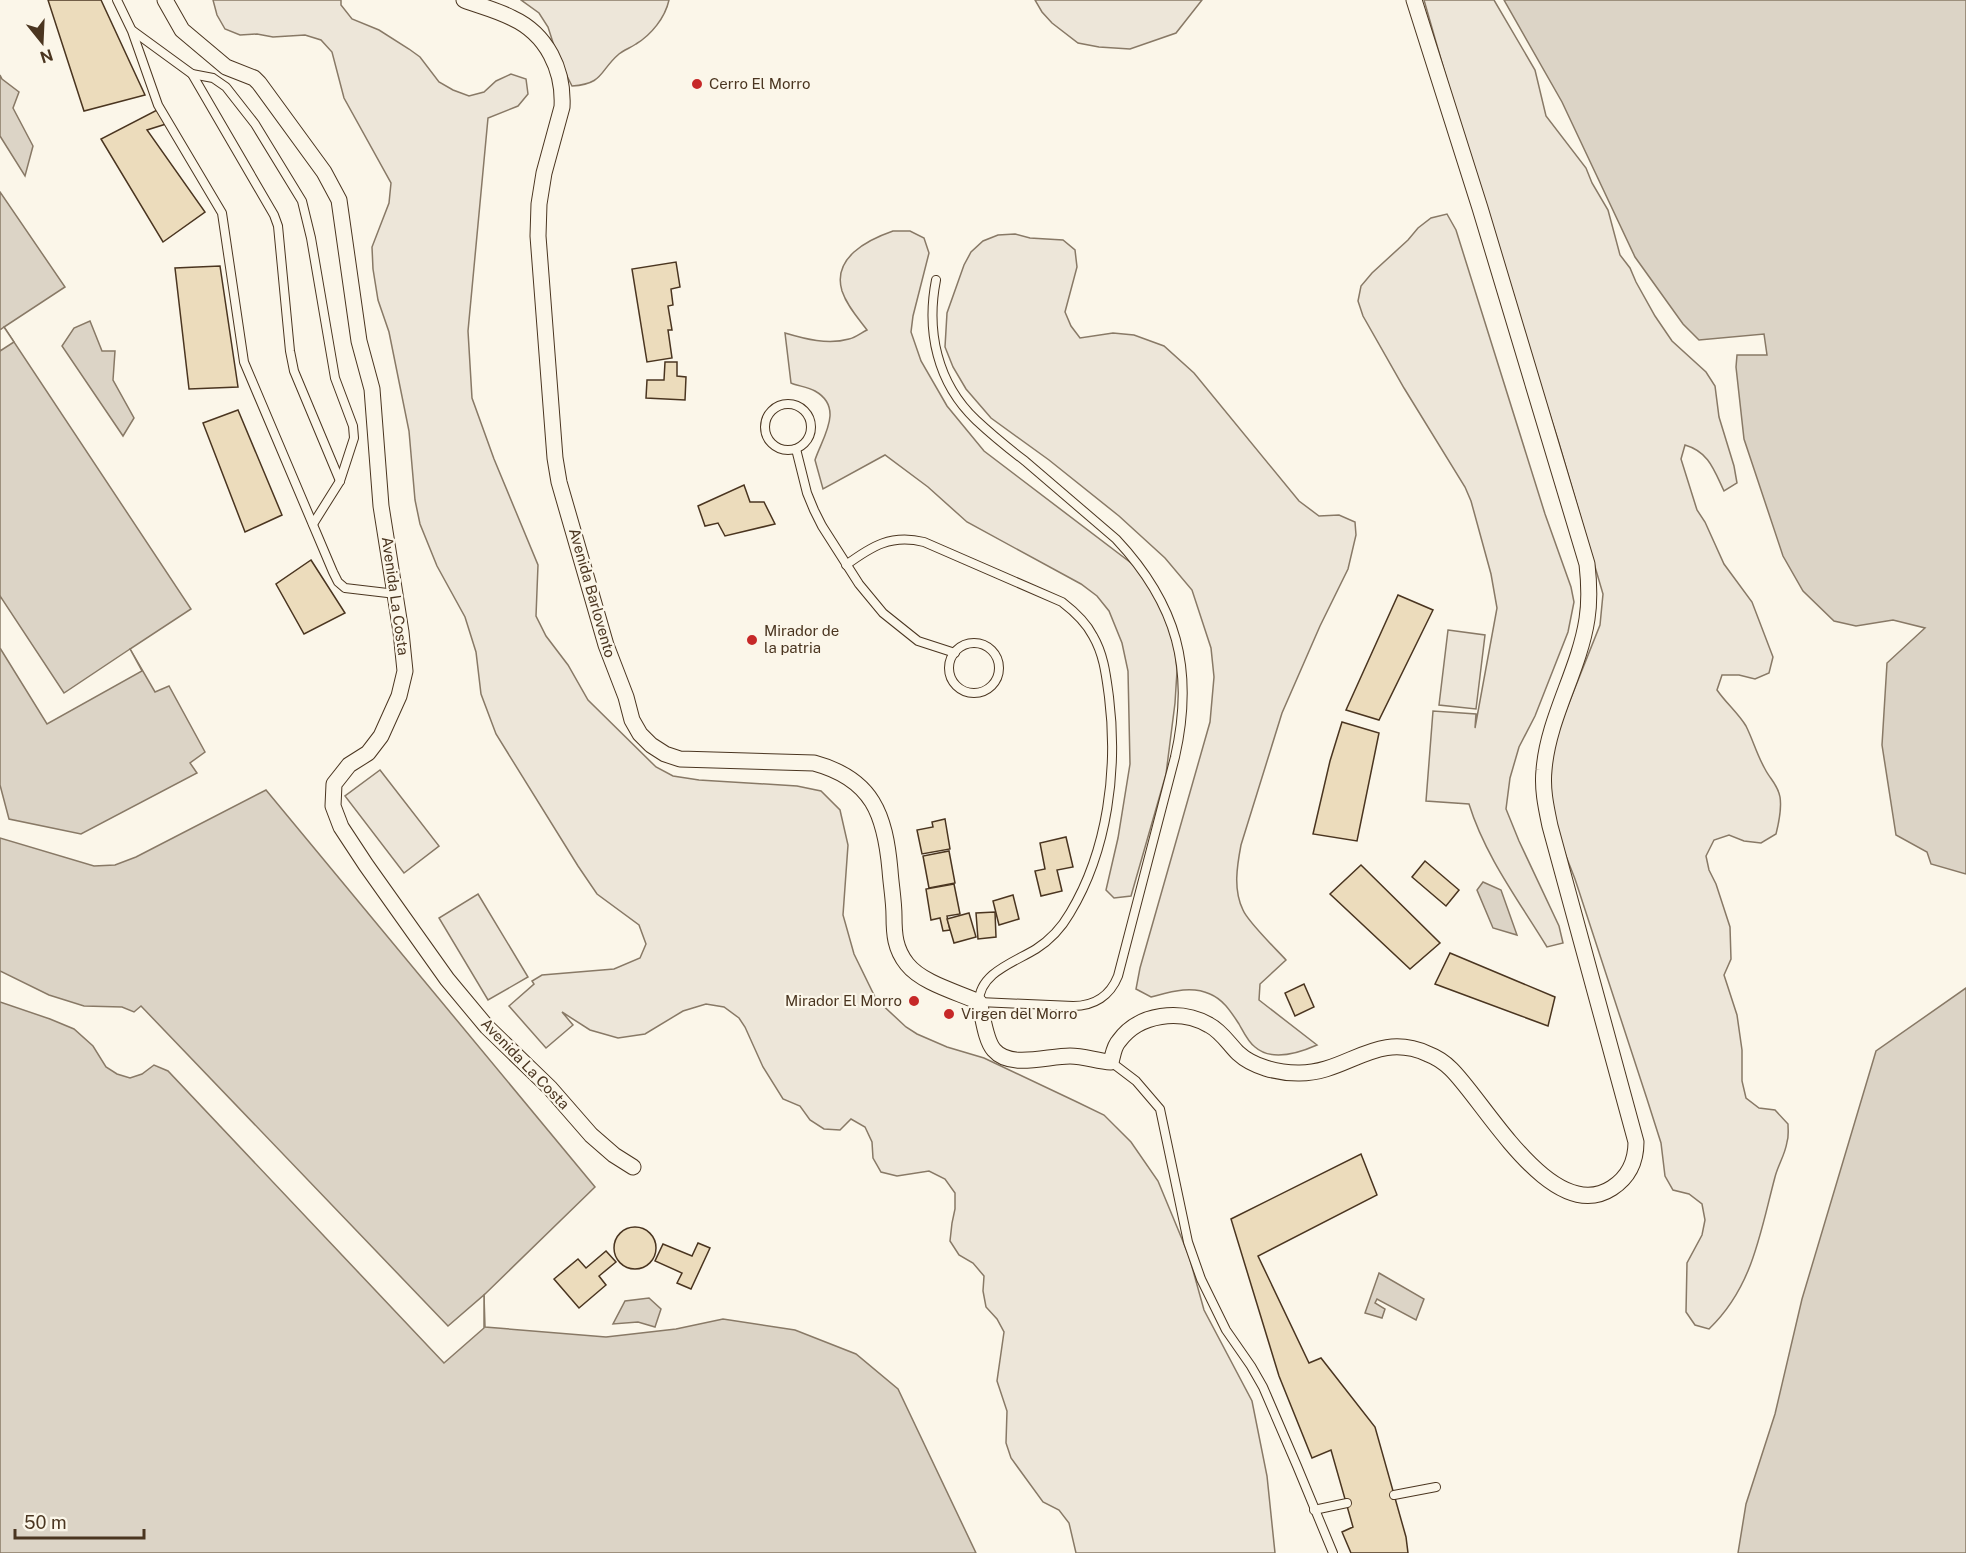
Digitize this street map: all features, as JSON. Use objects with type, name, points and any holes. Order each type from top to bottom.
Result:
[{"type":"street","name":"Avenida La Costa","points":[[165,0],[182,30],[226,67],[259,82],[324,172],[339,200],[358,341],[372,389],[381,506],[396,594],[404,661],[399,696],[381,736],[368,753],[348,765],[334,784],[333,806],[341,827],[393,907],[465,1001],[550,1088],[591,1135],[614,1155],[633,1167]]},
{"type":"street","name":"Avenida Barlovento","points":[[464,0],[514,18],[532,30],[552,55],[560,75],[562,107],[544,173],[539,204],[538,236],[555,458],[562,493],[606,645],[626,697],[632,720],[645,740],[658,750],[673,757],[688,760],[814,763],[835,770],[854,782],[876,806],[884,827],[894,932],[899,952],[907,964],[924,978],[979,1002]]},
{"type":"street","points":[[979,1002],[989,1044],[1003,1058],[1016,1060],[1067,1056],[1111,1062],[1117,1042],[1128,1031],[1143,1022],[1167,1015],[1192,1017],[1207,1024],[1214,1028],[1240,1055],[1261,1066],[1284,1072],[1308,1073],[1331,1069],[1366,1052],[1384,1047],[1412,1048],[1437,1058],[1452,1070],[1517,1152],[1562,1189],[1585,1196],[1608,1191],[1623,1180],[1634,1159],[1636,1142],[1550,826],[1544,790],[1544,772],[1550,736],[1587,620],[1589,592],[1587,564],[1480,208],[1414,0]]},
{"type":"lane","points":[[117,0],[132,31],[158,105],[222,213],[244,362],[338,582],[345,588],[396,594]]},
{"type":"lane","points":[[132,31],[192,74],[274,215],[278,226],[294,371],[340,481]]},
{"type":"lane","points":[[192,74],[213,78],[226,87],[255,124],[302,201],[311,237],[335,378],[353,426],[354,438],[340,481],[313,524]]},
{"type":"lane","points":[[846,565],[870,548],[885,542],[909,539],[924,542],[1062,603],[1087,626],[1103,657],[1112,720],[1113,758],[1106,818],[1088,875],[1075,905],[1062,925],[1045,942],[992,976],[979,993],[979,1002],[1083,1005],[1098,1000],[1114,986],[1118,976],[1181,731],[1183,678],[1179,652],[1162,602],[1134,558],[1116,539],[976,420],[954,394],[939,364],[932,331],[936,280]]},
{"type":"lane","points":[[790,403],[799,406],[811,419],[810,438],[796,449],[787,451],[778,448],[766,435],[767,417],[773,409],[781,405],[790,403]]},
{"type":"lane","points":[[796,449],[807,493],[814,510],[846,565],[883,613],[918,641],[955,652]]},
{"type":"lane","points":[[971,643],[989,648],[996,655],[999,664],[999,674],[994,682],[987,689],[978,692],[968,692],[959,687],[950,671],[950,661],[955,652],[971,643]]},
{"type":"lane","points":[[1111,1062],[1136,1081],[1160,1109],[1188,1242],[1201,1279],[1226,1330],[1263,1387],[1298,1466],[1332,1553]]},
{"type":"lane","points":[[1394,1495],[1436,1487]]},
{"type":"lane","points":[[1314,1510],[1347,1503]]},
{"type":"shaded area","points":[[213,0],[341,0],[341,5],[352,19],[379,30],[409,49],[420,57],[439,82],[453,90],[469,96],[484,92],[496,81],[511,74],[526,79],[528,94],[518,106],[488,118],[468,331],[472,398],[494,459],[538,565],[536,616],[546,636],[568,665],[588,700],[656,767],[673,776],[699,780],[797,786],[821,791],[840,810],[848,845],[843,915],[854,954],[876,999],[906,1027],[917,1034],[947,1047],[984,1058],[1104,1115],[1131,1142],[1158,1181],[1189,1256],[1204,1310],[1252,1401],[1267,1476],[1275,1553],[1076,1553],[1069,1523],[1059,1510],[1043,1502],[1011,1458],[1006,1443],[1007,1411],[997,1381],[1004,1332],[997,1319],[986,1307],[983,1291],[984,1276],[973,1263],[959,1255],[950,1241],[955,1193],[945,1179],[929,1171],[897,1176],[881,1172],[873,1158],[872,1142],[865,1127],[851,1119],[840,1130],[824,1129],[810,1120],[800,1106],[783,1099],[763,1067],[745,1027],[739,1018],[724,1007],[706,1004],[683,1011],[645,1034],[618,1038],[590,1030],[562,1012],[573,1025],[546,1048],[509,1006],[534,984],[532,981],[542,975],[614,969],[640,958],[646,944],[639,925],[597,894],[496,734],[481,694],[476,652],[465,617],[437,566],[420,524],[415,500],[409,431],[389,332],[378,300],[373,269],[372,247],[389,203],[391,183],[344,98],[332,52],[321,40],[305,35],[273,37],[257,34],[240,35],[225,29],[217,15]]},
{"type":"shaded area","points":[[521,0],[669,0],[661,19],[647,36],[619,54],[600,76],[590,83],[572,86],[558,58],[548,27],[539,13]]},
{"type":"shaded area","points":[[1035,0],[1202,0],[1176,33],[1130,49],[1078,43],[1052,23]]},
{"type":"shaded area","points":[[1424,0],[1494,0],[1535,70],[1546,116],[1586,168],[1608,210],[1620,255],[1630,268],[1655,316],[1672,341],[1706,372],[1715,386],[1719,417],[1734,466],[1737,483],[1724,491],[1710,463],[1700,452],[1685,445],[1681,459],[1697,510],[1724,564],[1752,602],[1773,657],[1769,673],[1755,679],[1739,675],[1722,675],[1717,690],[1746,726],[1762,764],[1778,789],[1780,811],[1776,834],[1761,843],[1744,841],[1729,835],[1714,840],[1706,856],[1730,927],[1731,959],[1724,975],[1737,1015],[1742,1050],[1742,1081],[1746,1098],[1759,1108],[1775,1110],[1788,1124],[1788,1135],[1753,1258],[1736,1295],[1709,1329],[1695,1325],[1686,1312],[1687,1263],[1702,1235],[1705,1220],[1702,1204],[1689,1194],[1673,1190],[1665,1176],[1661,1143],[1647,1099],[1575,879],[1546,805],[1551,748],[1600,625],[1603,594],[1558,440],[1489,227]]},
{"type":"shaded area","points":[[1504,0],[1966,0],[1966,874],[1931,864],[1927,852],[1896,835],[1882,745],[1887,663],[1925,628],[1893,620],[1856,626],[1834,621],[1803,591],[1783,556],[1744,439],[1736,367],[1737,355],[1767,355],[1764,334],[1699,340],[1683,324],[1635,257],[1562,102]]},
{"type":"shaded area","points":[[0,75],[19,92],[13,108],[33,146],[25,176],[0,136]]},
{"type":"shaded area","points":[[0,192],[65,287],[4,327],[191,609],[130,649],[155,692],[169,686],[205,752],[190,763],[197,773],[81,834],[9,819],[0,785]]},
{"type":"shaded area","points":[[1447,214],[1456,230],[1574,602],[1568,632],[1535,716],[1519,747],[1510,778],[1506,809],[1559,926],[1563,943],[1547,947],[1493,860],[1469,804],[1426,801],[1433,711],[1476,714],[1475,728],[1497,608],[1491,574],[1465,487],[1404,388],[1363,316],[1358,301],[1361,286],[1418,228],[1431,218]]},
{"type":"shaded area","points":[[893,231],[910,231],[924,238],[929,253],[911,332],[921,361],[947,406],[984,451],[1139,569],[1173,626],[1177,671],[1166,774],[1131,896],[1114,898],[1106,890],[1118,838],[1130,764],[1128,671],[1122,643],[1109,611],[1097,596],[1081,584],[967,522],[928,487],[885,455],[823,489],[815,460],[829,424],[829,406],[824,398],[815,391],[791,383],[785,333],[809,339],[841,341],[867,330],[844,296],[840,279],[842,269],[854,252],[863,245]]},
{"type":"shaded area","points":[[1015,234],[1030,238],[1063,240],[1075,250],[1077,267],[1065,312],[1080,338],[1113,333],[1134,335],[1164,346],[1194,373],[1299,501],[1319,516],[1339,515],[1355,522],[1356,535],[1348,569],[1282,713],[1241,845],[1237,870],[1238,894],[1243,910],[1256,928],[1286,960],[1260,984],[1259,1000],[1317,1045],[1302,1051],[1286,1055],[1262,1052],[1250,1042],[1227,1007],[1203,991],[1173,991],[1151,997],[1136,989],[1210,722],[1214,677],[1211,648],[1192,590],[1165,558],[1119,516],[1049,460],[991,418],[966,389],[953,367],[945,347],[947,313],[964,265],[971,252],[983,241],[998,235]]},
{"type":"shaded area","points":[[90,321],[102,351],[115,351],[113,380],[134,418],[123,436],[62,346],[74,328]]},
{"type":"shaded area","points":[[1448,630],[1485,635],[1476,709],[1439,705]]},
{"type":"shaded area","points":[[380,770],[439,846],[404,873],[345,796]]},
{"type":"shaded area","points":[[266,790],[595,1187],[484,1295],[485,1327],[606,1337],[676,1329],[723,1319],[795,1330],[856,1354],[898,1389],[976,1553],[0,1553],[0,838],[94,866],[115,865],[136,857]]},
{"type":"shaded area","points":[[1483,882],[1501,890],[1517,935],[1493,928],[1477,890]]},
{"type":"shaded area","points":[[478,894],[528,977],[488,1000],[439,918]]},
{"type":"shaded area","points":[[1966,988],[1966,1553],[1738,1553],[1746,1504],[1775,1414],[1802,1299],[1876,1051]]},
{"type":"shaded area","points":[[1379,1273],[1424,1299],[1416,1320],[1377,1299],[1375,1303],[1385,1309],[1382,1318],[1365,1313]]},
{"type":"shaded area","points":[[649,1298],[661,1309],[655,1327],[638,1322],[613,1324],[625,1301]]},
{"type":"pier","points":[[4,327],[14,342],[0,351],[0,330]]},
{"type":"pier","points":[[0,596],[64,693],[130,649],[142,671],[47,724],[0,648]]},
{"type":"pier","points":[[0,971],[49,995],[84,1006],[122,1007],[134,1012],[141,1006],[448,1326],[484,1295],[484,1328],[444,1363],[168,1071],[154,1065],[142,1074],[130,1078],[117,1074],[106,1067],[93,1046],[74,1029],[0,1002]]},
{"type":"building","points":[[48,0],[101,0],[145,95],[84,111]]},
{"type":"building","points":[[159,109],[166,124],[147,130],[205,212],[163,242],[101,139]]},
{"type":"building","points":[[676,262],[680,287],[671,289],[673,305],[668,306],[672,330],[668,330],[672,358],[647,362],[632,269]]},
{"type":"building","points":[[220,266],[238,387],[189,389],[175,268]]},
{"type":"building","points":[[665,362],[677,362],[677,376],[686,377],[685,400],[646,398],[647,380],[664,380]]},
{"type":"building","points":[[238,410],[282,515],[245,532],[203,423]]},
{"type":"building","points":[[744,485],[750,502],[764,502],[775,524],[725,536],[718,523],[705,526],[698,506]]},
{"type":"building","points":[[311,560],[345,613],[304,634],[276,584]]},
{"type":"building","points":[[1398,595],[1433,610],[1379,720],[1346,710]]},
{"type":"building","points":[[1342,722],[1379,733],[1357,841],[1313,834],[1330,761]]},
{"type":"building","points":[[945,819],[950,849],[922,854],[917,830],[933,827],[932,822]]},
{"type":"building","points":[[1066,837],[1073,867],[1057,870],[1062,891],[1041,896],[1035,871],[1045,869],[1040,843]]},
{"type":"building","points":[[949,851],[955,883],[929,888],[923,856]]},
{"type":"building","points":[[1425,861],[1459,890],[1446,906],[1412,877]]},
{"type":"building","points":[[1361,865],[1440,943],[1410,969],[1330,894]]},
{"type":"building","points":[[954,884],[960,914],[947,916],[950,930],[943,931],[940,918],[931,920],[926,889]]},
{"type":"building","points":[[1013,895],[1019,919],[999,925],[993,901]]},
{"type":"building","points":[[995,912],[996,937],[978,939],[976,913]]},
{"type":"building","points":[[969,913],[976,937],[954,943],[947,919]]},
{"type":"building","points":[[1450,953],[1555,997],[1548,1026],[1435,984]]},
{"type":"building","points":[[1304,984],[1314,1007],[1295,1016],[1285,993]]},
{"type":"building","points":[[1361,1154],[1377,1195],[1258,1256],[1309,1363],[1321,1358],[1375,1427],[1406,1537],[1408,1553],[1351,1553],[1342,1532],[1353,1527],[1331,1450],[1312,1458],[1279,1376],[1231,1219]]},
{"type":"building","points":[[635,1227],[650,1233],[656,1248],[650,1263],[635,1269],[620,1263],[614,1248],[620,1233]]},
{"type":"building","points":[[698,1243],[710,1248],[691,1289],[677,1283],[682,1273],[655,1261],[663,1244],[692,1256]]},
{"type":"building","points":[[606,1251],[616,1262],[599,1276],[606,1285],[579,1308],[554,1279],[578,1259],[586,1268]]},
{"type":"place","name":"Cerro El Morro","points":[[697,84]]},
{"type":"place","name":"Mirador de la patria","points":[[752,640]]},
{"type":"place","name":"Mirador El Morro","points":[[914,1001]]},
{"type":"place","name":"Virgen del Morro","points":[[949,1014]]}]
